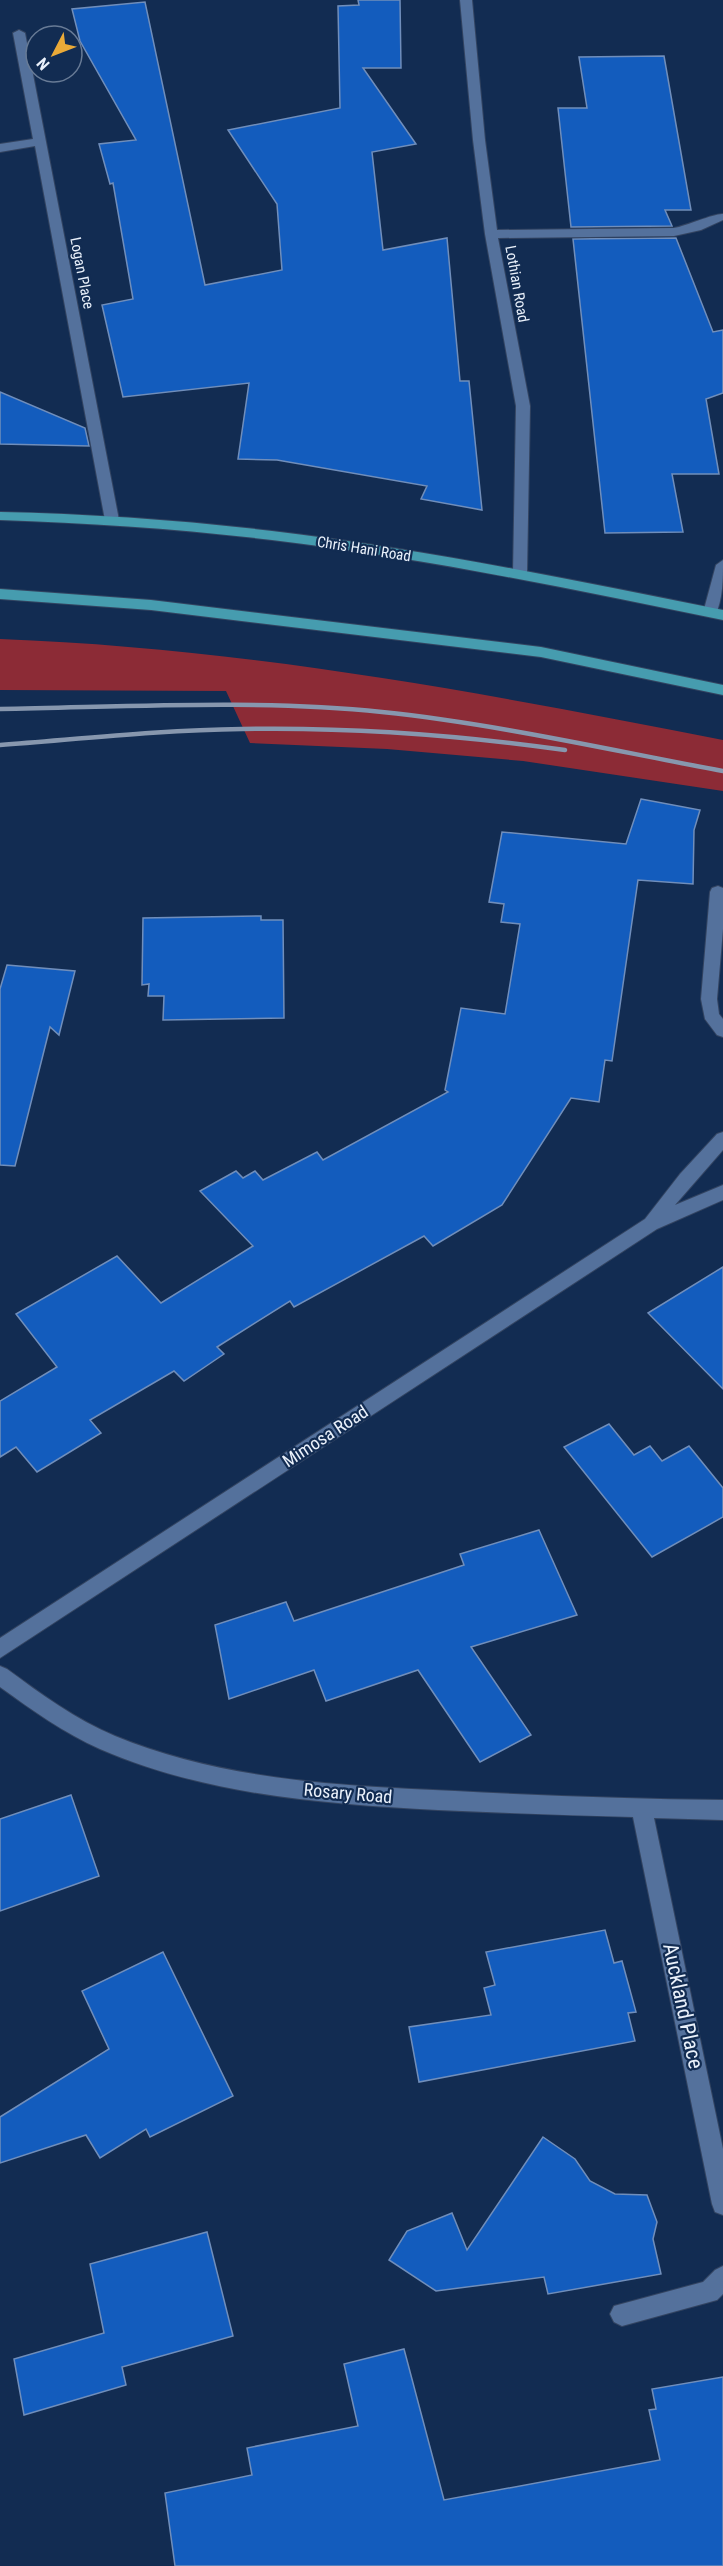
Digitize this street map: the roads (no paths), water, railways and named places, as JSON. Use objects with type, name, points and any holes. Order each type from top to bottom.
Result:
[{"type":"main road","name":"Chris Hani Road","points":[[0,516],[112,520],[209,528],[314,541],[520,574],[717,614]]},
{"type":"main road","points":[[0,594],[151,605],[541,652],[723,690]]},
{"type":"street","name":"Lothian Road","points":[[466,0],[479,140],[491,234],[523,406],[520,574]]},
{"type":"street","name":"Logan Place","points":[[19,33],[112,520]]},
{"type":"street","points":[[0,148],[40,142]]},
{"type":"street","points":[[491,234],[674,232],[697,227],[719,217]]},
{"type":"street","points":[[717,614],[723,565]]},
{"type":"street","points":[[718,892],[709,999],[711,1015],[723,1031]]},
{"type":"street","name":"Mimosa Road","points":[[651,1224],[686,1179],[723,1139]]},
{"type":"street","name":"Mimosa Road","points":[[0,1649],[651,1224],[723,1192]]},
{"type":"street","name":"Rosary Road","points":[[0,1675],[21,1694],[58,1718],[107,1743],[162,1762],[234,1781],[373,1797],[642,1809],[723,1810]]},
{"type":"street","name":"Auckland Place","points":[[642,1809],[723,2204]]},
{"type":"street","points":[[622,2314],[709,2292],[723,2278]]},
{"type":"railway","points":[[0,709],[239,705],[382,712],[511,730],[723,771]]},
{"type":"railway","points":[[0,745],[181,731],[323,729],[485,740],[565,750]]}]
